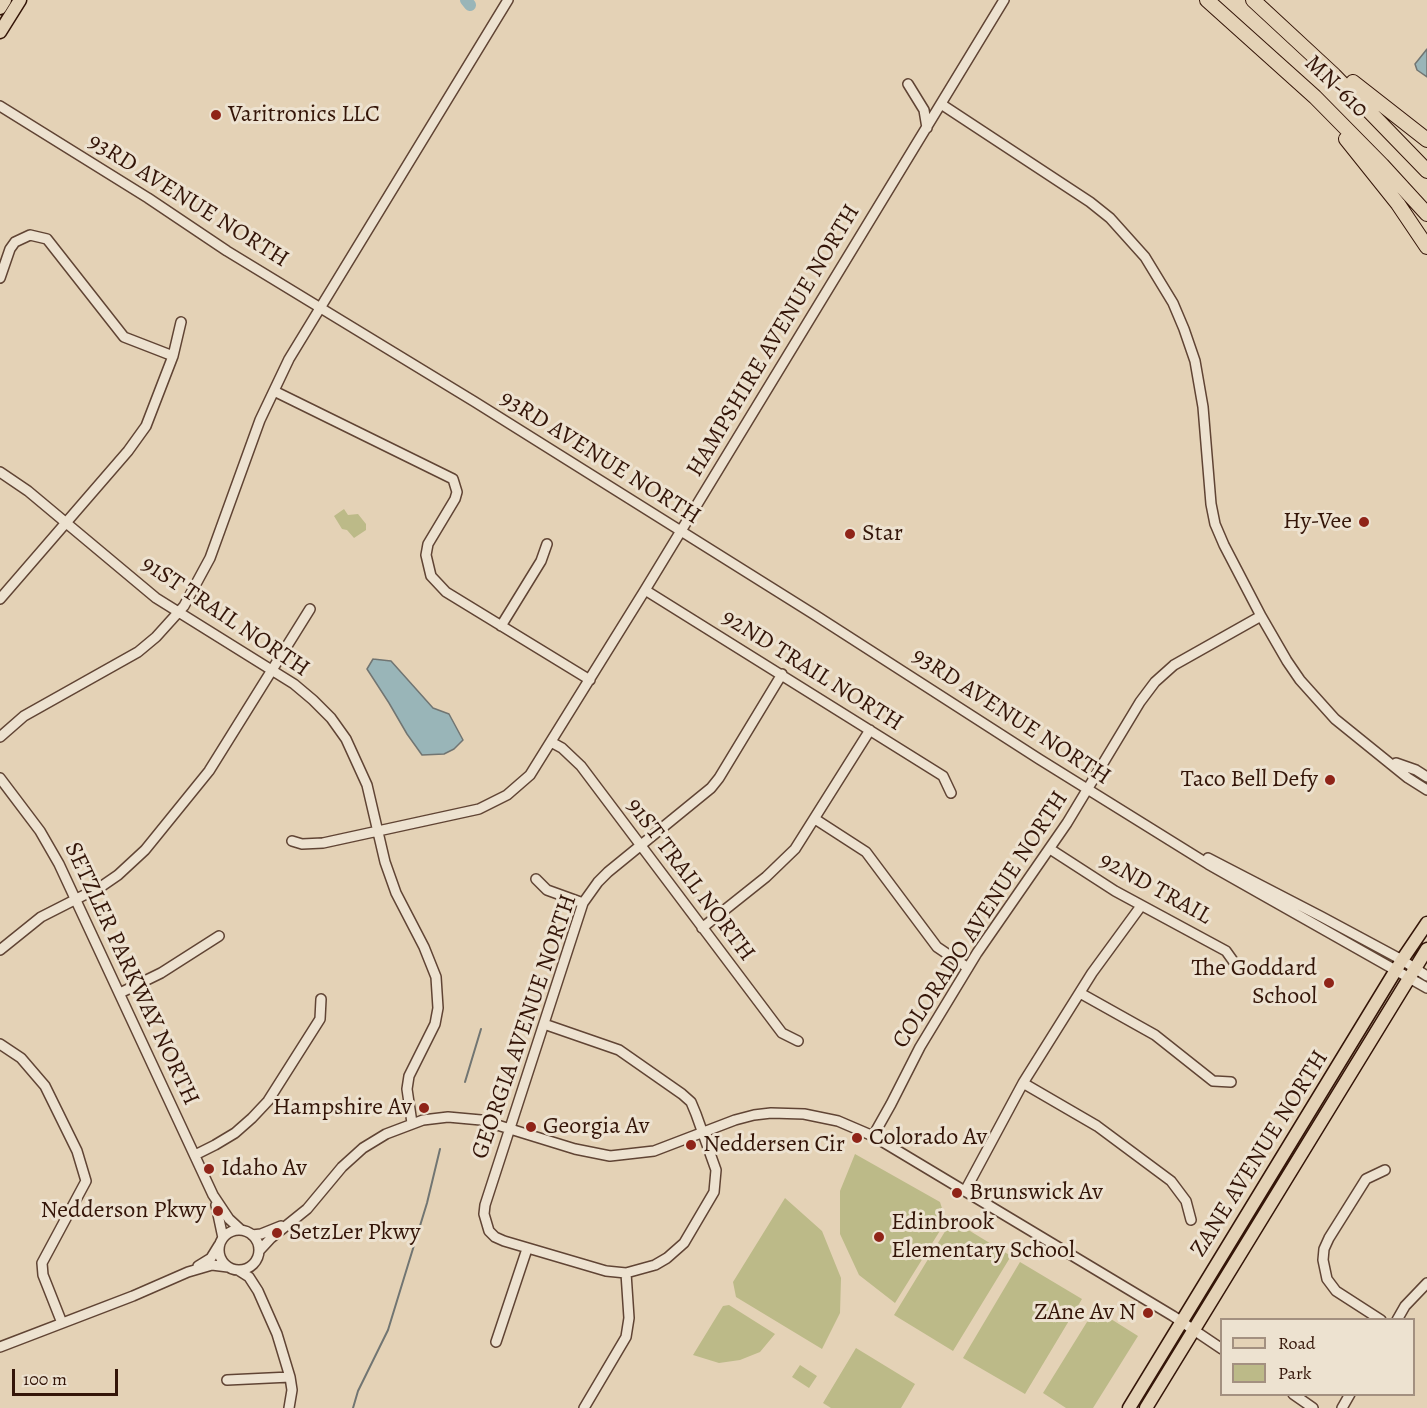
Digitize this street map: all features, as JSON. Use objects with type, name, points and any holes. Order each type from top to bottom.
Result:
[{"type":"highway","name":"MN-610","points":[[1207,0],[1286,69],[1349,130],[1427,214]]},
{"type":"highway","name":"MN-610","points":[[1253,0],[1341,82],[1427,171]]},
{"type":"highway","points":[[1253,0],[1427,140]]},
{"type":"highway","points":[[1286,69],[1398,204],[1427,248]]},
{"type":"main road","points":[[0,9],[5,0]]},
{"type":"main road","points":[[0,32],[20,0]]},
{"type":"main road","name":"ZANE AVENUE NORTH","points":[[1129,1408],[1399,965],[1427,923]]},
{"type":"main road","name":"ZANE AVENUE NORTH","points":[[1146,1408],[1427,949]]},
{"type":"street","points":[[0,737],[16,722],[38,707],[138,652],[179,613],[193,592],[210,558],[260,420],[289,359],[508,0]]},
{"type":"street","name":"HAMPSHIRE AVENUE NORTH","points":[[292,841],[302,844],[323,843],[464,813],[493,803],[507,795],[530,775],[1004,0]]},
{"type":"street","points":[[909,84],[924,110],[927,128]]},
{"type":"street","points":[[941,104],[1063,183],[1110,218],[1145,257],[1162,282],[1184,329],[1201,387],[1209,488],[1215,524],[1261,616],[1287,661],[1324,708],[1356,737],[1427,790]]},
{"type":"street","name":"93RD AVENUE NORTH","points":[[0,106],[138,192],[227,251],[475,402],[815,615],[1088,790],[1178,845],[1204,856],[1399,965],[1413,974],[1427,988]]},
{"type":"street","points":[[0,278],[10,249],[22,238],[30,235],[47,239],[124,336],[173,356]]},
{"type":"street","points":[[0,599],[142,432],[173,356],[181,322]]},
{"type":"street","points":[[274,391],[453,479],[457,492],[428,544],[427,566],[431,576],[446,592],[590,680]]},
{"type":"street","name":"91ST TRAIL NORTH","points":[[0,472],[28,491],[137,584],[179,613],[294,684],[313,700],[331,718],[346,739],[367,785],[378,830]]},
{"type":"street","points":[[501,626],[541,561],[547,544]]},
{"type":"street","name":"92ND TRAIL NORTH","points":[[645,590],[943,776],[951,793]]},
{"type":"street","points":[[1,947],[41,917],[102,886],[118,875],[145,850],[209,771],[310,609]]},
{"type":"street","name":"COLORADO AVENUE NORTH","points":[[873,1136],[920,1047],[968,968],[1050,849],[1140,702],[1155,682],[1174,665],[1261,616]]},
{"type":"street","name":"GEORGIA AVENUE NORTH","points":[[527,1249],[495,1237],[489,1231],[483,1214],[583,903],[598,882],[711,788],[782,674]]},
{"type":"street","points":[[702,928],[782,864],[801,841],[870,730]]},
{"type":"street","name":"91ST TRAIL NORTH","points":[[551,742],[562,748],[581,766],[782,1033],[798,1041]]},
{"type":"street","points":[[1390,762],[1416,770],[1427,777]]},
{"type":"street","name":"SETZLER PARKWAY NORTH","points":[[0,778],[39,831],[76,899],[213,1195],[229,1219],[241,1230]]},
{"type":"street","points":[[815,819],[866,852],[937,947],[968,968]]},
{"type":"street","points":[[378,830],[385,862],[396,893],[436,976],[438,1008],[435,1024],[409,1076],[407,1099],[412,1123]]},
{"type":"street","name":"92ND TRAIL","points":[[1050,849],[1141,906],[1226,951],[1236,966]]},
{"type":"street","points":[[536,879],[547,890],[583,903]]},
{"type":"street","points":[[964,1191],[1023,1083],[1080,993],[1141,906]]},
{"type":"street","points":[[120,993],[161,973],[219,936]]},
{"type":"street","name":"93RD AVENUE NORTH","points":[[1413,974],[1427,976]]},
{"type":"street","points":[[1080,993],[1155,1035],[1213,1081],[1231,1082]]},
{"type":"street","points":[[195,1155],[235,1133],[268,1101],[320,1019],[321,999]]},
{"type":"street","points":[[496,1342],[527,1249],[594,1269],[626,1273],[639,1271],[655,1265],[677,1250],[691,1233],[714,1192],[716,1170],[704,1132],[691,1102],[632,1058],[605,1044],[544,1024]]},
{"type":"street","points":[[0,1044],[21,1058],[45,1086],[77,1152],[87,1181],[42,1263],[43,1275],[62,1323]]},
{"type":"street","points":[[1023,1083],[1097,1126],[1171,1180],[1186,1201],[1191,1220]]},
{"type":"street","points":[[258,1291],[254,1276],[254,1262],[259,1251],[307,1209],[342,1167],[363,1148],[386,1134],[412,1123],[464,1117],[510,1128],[574,1149],[610,1156],[654,1151],[754,1115],[789,1113],[838,1121],[873,1136],[1182,1322],[1220,1348]]},
{"type":"street","points":[[1378,1318],[1336,1291],[1327,1279],[1323,1260],[1324,1249],[1329,1238],[1366,1179],[1385,1170]]},
{"type":"street","name":"SETZLER PARKWAY NORTH","points":[[213,1195],[221,1241]]},
{"type":"street","points":[[252,1235],[289,1224]]},
{"type":"street","points":[[188,1272],[211,1257],[228,1233],[241,1230],[252,1235],[258,1243],[259,1251]]},
{"type":"street","points":[[221,1241],[222,1260],[249,1277],[258,1291],[277,1334],[290,1377],[292,1390],[290,1408]]},
{"type":"street","points":[[0,1347],[133,1296],[188,1272],[212,1265],[244,1269],[254,1262]]},
{"type":"street","points":[[584,1408],[626,1337],[630,1318],[626,1273]]},
{"type":"street","points":[[1397,1318],[1405,1306],[1427,1283]]},
{"type":"street","points":[[227,1380],[290,1377]]},
{"type":"street","points":[[1295,1396],[1313,1408]]},
{"type":"green space","points":[[344,509],[348,515],[358,514],[366,524],[366,530],[354,538],[347,530],[342,529],[334,516]]},
{"type":"green space","points":[[855,1154],[940,1202],[946,1221],[895,1303],[859,1275],[840,1234],[840,1191]]},
{"type":"green space","points":[[785,1198],[822,1231],[841,1278],[840,1313],[822,1349],[736,1297],[733,1282]]},
{"type":"green space","points":[[952,1220],[1011,1256],[953,1351],[894,1315]]},
{"type":"green space","points":[[1020,1262],[1082,1299],[1025,1394],[963,1358]]},
{"type":"green space","points":[[729,1305],[775,1334],[760,1352],[740,1360],[719,1363],[693,1355],[723,1306]]},
{"type":"green space","points":[[1095,1309],[1138,1336],[1093,1408],[1066,1408],[1043,1393]]},
{"type":"green space","points":[[856,1348],[915,1384],[901,1408],[831,1408],[823,1403]]},
{"type":"green space","points":[[800,1365],[817,1376],[809,1388],[792,1377]]},
{"type":"water","points":[[1427,49],[1427,77],[1417,70],[1415,64]]},
{"type":"water","points":[[373,659],[391,661],[433,708],[449,714],[463,740],[454,749],[444,754],[422,755],[367,669]]},
{"type":"waterway","points":[[466,0],[470,5]]},
{"type":"waterway","points":[[465,1082],[481,1029]]},
{"type":"waterway","points":[[353,1408],[358,1391],[388,1330],[427,1203],[440,1149]]},
{"type":"place","name":"Varitronics LLC","points":[[216,115]]},
{"type":"place","name":"Hy-Vee","points":[[1364,522]]},
{"type":"place","name":"Star","points":[[850,534]]},
{"type":"place","name":"Taco Bell Defy","points":[[1330,780]]},
{"type":"place","name":"The Goddard School","points":[[1329,983]]},
{"type":"place","name":"Hampshire Av","points":[[424,1108]]},
{"type":"place","name":"Georgia Av","points":[[531,1127]]},
{"type":"place","name":"Colorado Av","points":[[857,1138]]},
{"type":"place","name":"Neddersen Cir","points":[[691,1145]]},
{"type":"place","name":"Idaho Av","points":[[209,1169]]},
{"type":"place","name":"Brunswick Av","points":[[957,1193]]},
{"type":"place","name":"Nedderson Pkwy","points":[[218,1211]]},
{"type":"place","name":"SetzLer Pkwy","points":[[277,1233]]},
{"type":"place","name":"Edinbrook Elementary School","points":[[879,1237]]},
{"type":"place","name":"ZAne Av N","points":[[1148,1313]]}]
